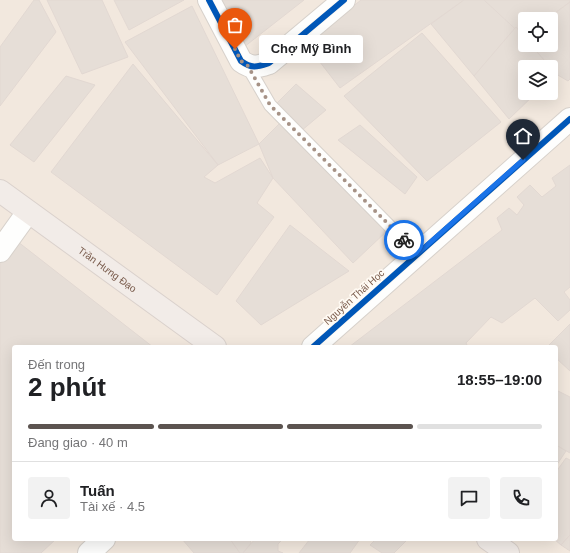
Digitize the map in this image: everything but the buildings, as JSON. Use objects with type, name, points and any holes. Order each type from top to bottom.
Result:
[{"type":"highway","name":"Trần Hưng Đạo","points":[[0,191],[212,345]]},
{"type":"highway","points":[[491,541],[508,553]]},
{"type":"street","points":[[209,0],[241,61],[248,66],[259,67],[269,63],[344,0]]},
{"type":"street","name":"Nguyễn Thái Học","points":[[315,345],[570,119]]},
{"type":"street","points":[[0,250],[28,212]]},
{"type":"street","points":[[89,553],[102,541]]},
{"type":"lane","points":[[248,66],[270,105],[417,254]]},
{"type":"shaded area","points":[[0,0],[570,0],[570,553],[0,553]]},
{"type":"cycle path","points":[[209,0],[241,61],[252,66],[261,66],[269,63],[344,0]]},
{"type":"cycle path","points":[[315,345],[570,119]]},
{"type":"way so far","points":[[235,49],[241,61],[248,66],[270,105],[404,240]]},
{"type":"place","name":"Chợ Mỹ Bình","points":[[235,49]]},
{"type":"route","points":[[404,240],[417,254],[523,160]]}]
